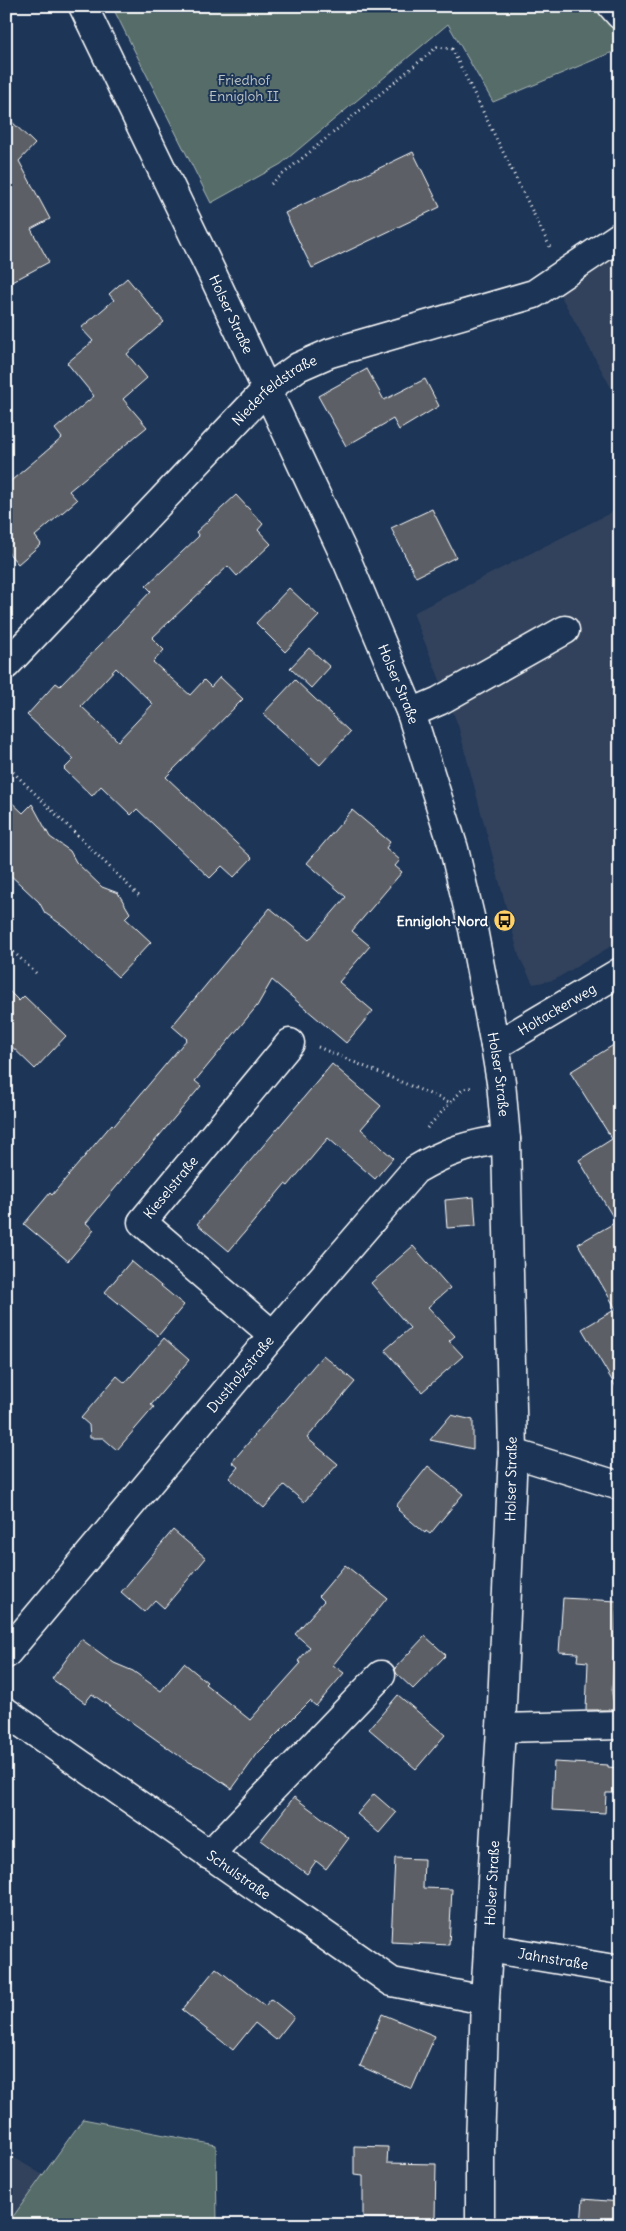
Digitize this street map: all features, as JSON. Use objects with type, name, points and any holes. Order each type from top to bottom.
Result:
[{"type":"street","name":"Holser Straße","points":[[83,6],[348,563],[411,713],[454,849],[473,929],[495,1046],[501,1082],[506,1139],[513,1453],[501,1728],[485,2000],[480,2225]]},
{"type":"street","points":[[612,6],[620,15]]},
{"type":"street","name":"Niederfeldstraße","points":[[6,665],[266,390],[298,368],[330,352],[534,294],[620,236]]},
{"type":"street","points":[[411,713],[439,702],[565,630]]},
{"type":"street","name":"Holtackerweg","points":[[495,1046],[620,972]]},
{"type":"street","name":"Kieselstraße","points":[[273,1335],[142,1222],[290,1043]]},
{"type":"street","name":"Dustholzstraße","points":[[6,1654],[273,1335],[415,1170],[441,1155],[473,1144],[506,1139]]},
{"type":"street","points":[[513,1453],[620,1486]]},
{"type":"street","points":[[209,1855],[381,1675]]},
{"type":"street","name":"Schulstraße","points":[[6,1712],[392,1982],[485,2000]]},
{"type":"street","points":[[501,1728],[620,1725]]},
{"type":"street","name":"Jahnstraße","points":[[488,1948],[620,1970]]},
{"type":"path","points":[[271,184],[437,47],[452,49],[564,274]]},
{"type":"path","points":[[6,765],[140,897]]},
{"type":"path","points":[[6,945],[37,974]]},
{"type":"path","points":[[290,1043],[312,1044],[449,1102]]},
{"type":"path","points":[[426,1129],[462,1089],[501,1082]]},
{"type":"shaded area","points":[[620,248],[620,404],[557,289]]},
{"type":"shaded area","points":[[620,508],[620,941],[554,980],[533,984],[519,956],[458,725],[413,613]]},
{"type":"shaded area","points":[[6,2153],[43,2175],[7,2225],[6,2225]]},
{"type":"green space","name":"Friedhof Ennigloh II","points":[[112,6],[620,6],[620,49],[493,102],[448,24],[281,164],[211,203]]},
{"type":"green space","points":[[83,2119],[216,2145],[217,2225],[7,2225]]},
{"type":"building","points":[[6,116],[35,144],[19,161],[50,219],[31,229],[49,262],[6,285]]},
{"type":"building","points":[[413,152],[440,207],[312,268],[285,213]]},
{"type":"building","points":[[127,278],[164,322],[127,354],[147,378],[123,399],[147,427],[69,491],[77,500],[35,536],[41,544],[18,564],[6,550],[6,485],[62,438],[55,429],[94,396],[67,363],[93,341],[81,328],[114,300],[109,294]]},
{"type":"building","points":[[367,369],[384,400],[425,379],[439,406],[399,430],[393,419],[346,446],[318,396]]},
{"type":"building","points":[[236,495],[263,524],[258,530],[271,544],[237,576],[228,566],[152,638],[164,650],[153,662],[190,695],[204,680],[211,687],[220,677],[243,699],[166,777],[252,858],[234,877],[222,866],[210,878],[137,809],[131,815],[101,786],[92,796],[64,769],[74,759],[27,715],[56,683],[60,686],[151,591],[146,586],[199,536],[196,532]],"holes":[[[116,668],[153,704],[118,741],[81,706]]]},
{"type":"building","points":[[432,509],[456,557],[416,577],[391,528]]},
{"type":"building","points":[[289,588],[319,616],[285,652],[256,623]]},
{"type":"building","points":[[309,648],[330,667],[311,688],[290,668]]},
{"type":"building","points":[[295,680],[350,732],[320,765],[263,714]]},
{"type":"building","points":[[6,797],[23,813],[32,804],[50,837],[70,851],[76,862],[102,887],[118,893],[130,913],[125,918],[151,942],[118,977],[65,927],[45,913],[39,902],[6,871]]},
{"type":"building","points":[[352,810],[390,842],[386,848],[400,860],[395,866],[402,872],[352,931],[370,946],[339,982],[373,1011],[346,1043],[272,980],[257,1006],[195,1081],[201,1086],[86,1223],[94,1230],[68,1261],[24,1224],[50,1193],[52,1195],[112,1124],[114,1126],[187,1039],[172,1026],[270,908],[309,940],[346,897],[307,863]]},
{"type":"building","points":[[6,988],[19,1001],[24,996],[66,1036],[35,1069],[6,1041]]},
{"type":"building","points":[[620,1041],[620,1394],[582,1329],[616,1309],[578,1244],[616,1222],[579,1160],[612,1139],[570,1072]]},
{"type":"building","points":[[332,1064],[381,1106],[361,1129],[393,1158],[375,1179],[328,1138],[288,1186],[285,1184],[229,1251],[197,1224]]},
{"type":"building","points":[[474,1197],[476,1226],[447,1228],[445,1200]]},
{"type":"building","points":[[413,1246],[450,1288],[428,1307],[455,1336],[449,1341],[463,1356],[422,1392],[385,1350],[410,1328],[371,1283]]},
{"type":"building","points":[[131,1261],[184,1305],[158,1336],[105,1292]]},
{"type":"building","points":[[164,1338],[189,1360],[151,1405],[154,1407],[117,1450],[103,1438],[90,1438],[89,1425],[81,1418],[117,1376],[125,1383]]},
{"type":"building","points":[[323,1355],[355,1382],[307,1438],[338,1464],[304,1502],[284,1485],[264,1508],[229,1478],[238,1467],[232,1462]]},
{"type":"building","points":[[451,1415],[473,1420],[473,1449],[430,1440]]},
{"type":"building","points":[[428,1466],[463,1494],[430,1534],[426,1531],[425,1533],[398,1510],[396,1506]]},
{"type":"building","points":[[173,1530],[206,1558],[164,1608],[155,1600],[144,1612],[121,1592]]},
{"type":"building","points":[[345,1565],[387,1598],[333,1665],[344,1673],[316,1706],[310,1701],[258,1753],[232,1789],[202,1768],[185,1760],[92,1694],[85,1703],[52,1679],[81,1639],[114,1663],[133,1671],[161,1691],[184,1663],[207,1682],[205,1684],[250,1720],[301,1663],[298,1661],[310,1647],[295,1634],[324,1601],[319,1596]]},
{"type":"building","points":[[563,1598],[617,1601],[612,1693],[615,1710],[586,1710],[588,1662],[577,1661],[578,1653],[559,1652]]},
{"type":"building","points":[[425,1636],[446,1655],[413,1689],[396,1673],[395,1668]]},
{"type":"building","points":[[398,1695],[445,1735],[416,1769],[369,1729]]},
{"type":"building","points":[[554,1762],[608,1765],[608,1767],[620,1768],[620,1793],[606,1793],[605,1813],[552,1810]]},
{"type":"building","points":[[374,1794],[396,1813],[379,1833],[357,1814]]},
{"type":"building","points":[[294,1797],[349,1838],[326,1869],[316,1861],[307,1874],[261,1840]]},
{"type":"building","points":[[395,1858],[424,1859],[423,1888],[452,1889],[449,1945],[391,1942]]},
{"type":"building","points":[[216,1968],[265,2006],[271,1999],[294,2017],[276,2040],[255,2023],[233,2050],[182,2010]]},
{"type":"building","points":[[382,2014],[435,2036],[412,2089],[360,2066]]},
{"type":"building","points":[[354,2146],[388,2147],[387,2163],[436,2164],[435,2219],[363,2218],[363,2176],[354,2175]]},
{"type":"building","points":[[583,2199],[620,2202],[620,2225],[581,2225]]},
{"type":"place","name":"Ennigloh-Nord","points":[[504,921]]}]
